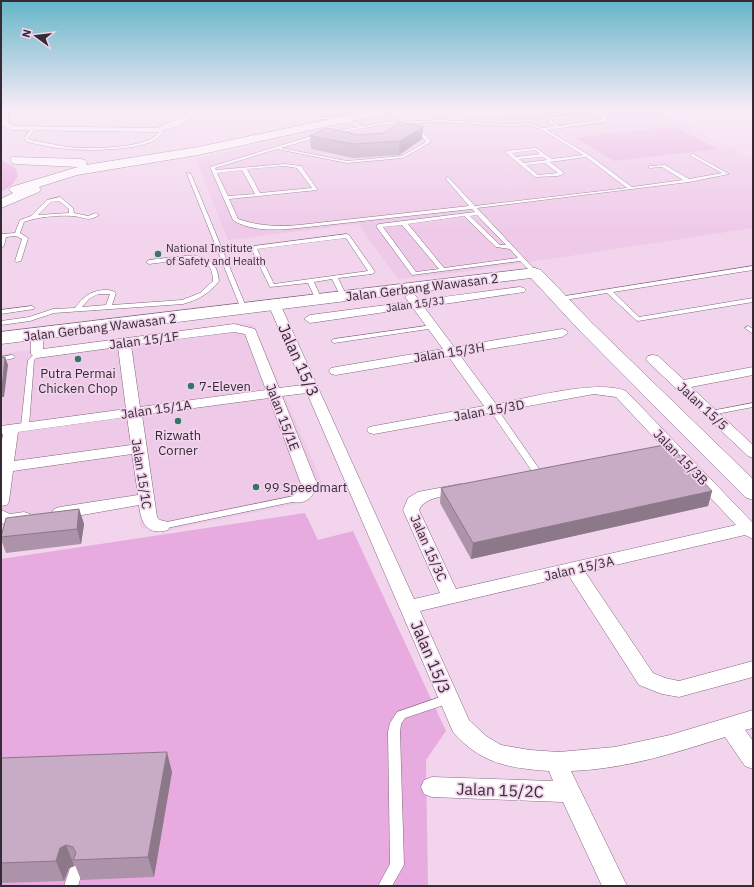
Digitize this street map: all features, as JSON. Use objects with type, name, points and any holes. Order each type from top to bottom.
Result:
[{"type":"main road","points":[[8,156],[81,161],[171,151]]},
{"type":"main road","points":[[1,198],[16,190],[75,171],[180,151]]},
{"type":"main road","points":[[1,204],[43,184],[65,177],[107,168],[159,160],[187,151]]},
{"type":"main road","points":[[8,156],[23,164],[28,173],[23,184],[16,190]]},
{"type":"main road","points":[[529,266],[559,298],[753,492]]},
{"type":"main road","name":"Jalan Gerbang Wawasan 2","points":[[6,330],[37,334],[275,306],[405,290],[529,266]]},
{"type":"street","points":[[405,290],[493,409]]},
{"type":"street","name":"Jalan 15/3J","points":[[310,319],[520,290]]},
{"type":"street","name":"Jalan 15/3","points":[[275,306],[461,726],[473,739],[486,748],[503,755],[556,763],[592,761],[626,756],[753,719]]},
{"type":"street","name":"Jalan 15/1F","points":[[37,354],[234,328],[248,330],[251,332]]},
{"type":"street","name":"Jalan 15/1E","points":[[251,332],[309,484],[308,490],[299,498]]},
{"type":"street","name":"Jalan 15/3H","points":[[336,370],[562,333]]},
{"type":"street","points":[[37,334],[37,354]]},
{"type":"street","name":"Jalan 15/1C","points":[[124,342],[146,499],[151,523],[162,526]]},
{"type":"street","name":"Jalan 15/5","points":[[653,359],[711,413],[747,440],[753,453]]},
{"type":"street","points":[[681,385],[753,371]]},
{"type":"street","name":"Jalan 15/1A","points":[[13,428],[312,388]]},
{"type":"street","name":"Jalan 15/3D","points":[[374,430],[594,390],[604,390]]},
{"type":"street","name":"Jalan 15/3B","points":[[604,390],[621,394],[667,451],[751,530]]},
{"type":"street","points":[[1,501],[13,428]]},
{"type":"street","points":[[6,467],[138,449]]},
{"type":"street","name":"Jalan 15/3C","points":[[451,598],[411,510],[414,502],[424,496],[477,486]]},
{"type":"street","points":[[7,518],[40,516],[146,499]]},
{"type":"street","name":"Jalan 15/3A","points":[[409,607],[751,530]]},
{"type":"street","points":[[574,570],[646,679],[662,686],[679,688],[753,669]]},
{"type":"street","points":[[730,726],[753,759]]},
{"type":"street","name":"Jalan 15/2C","points":[[556,763],[615,886]]},
{"type":"street","name":"Jalan 15/2C","points":[[432,787],[569,792]]},
{"type":"lane","points":[[265,151],[212,167],[236,220],[248,225],[264,228],[285,228],[473,207],[689,181],[727,174],[693,156]]},
{"type":"lane","points":[[293,151],[347,162],[402,157],[412,151]]},
{"type":"lane","points":[[514,151],[508,152],[537,176],[561,173],[546,161]]},
{"type":"lane","points":[[540,151],[552,160]]},
{"type":"lane","points":[[579,151],[630,188]]},
{"type":"lane","points":[[516,158],[545,155]]},
{"type":"lane","points":[[523,164],[587,156]]},
{"type":"lane","points":[[214,172],[285,164],[299,167],[315,189],[226,198]]},
{"type":"lane","points":[[651,167],[663,166],[689,181]]},
{"type":"lane","points":[[244,168],[258,195]]},
{"type":"lane","points":[[189,174],[232,275],[244,309]]},
{"type":"lane","points":[[448,178],[473,207],[529,266]]},
{"type":"lane","points":[[32,217],[49,201],[60,200],[71,209],[72,214]]},
{"type":"lane","points":[[479,213],[379,226],[414,274],[442,270],[529,266]]},
{"type":"lane","points":[[17,234],[22,221],[32,217],[72,214],[88,218],[96,215]]},
{"type":"lane","points":[[466,215],[498,246],[512,248]]},
{"type":"lane","points":[[404,223],[442,270]]},
{"type":"lane","points":[[1,246],[2,236],[17,234],[25,238],[18,261]]},
{"type":"lane","points":[[347,236],[372,272],[310,281],[272,286],[254,248],[347,236]]},
{"type":"lane","points":[[6,330],[30,319],[54,311],[183,302],[197,298],[212,287],[216,280],[215,272],[204,259],[189,258],[150,262]]},
{"type":"lane","points":[[559,298],[753,268]]},
{"type":"lane","points":[[216,276],[232,275]]},
{"type":"lane","points":[[334,277],[344,297]]},
{"type":"lane","points":[[310,281],[319,300]]},
{"type":"lane","points":[[608,291],[638,319],[753,300]]},
{"type":"lane","points":[[76,310],[89,294],[94,292],[113,293],[108,308]]},
{"type":"lane","points":[[1,312],[32,308]]},
{"type":"lane","points":[[334,342],[433,327]]},
{"type":"lane","points":[[13,428],[31,360],[37,354]]},
{"type":"lane","points":[[1,359],[12,357]]},
{"type":"lane","points":[[711,413],[753,405]]},
{"type":"lane","points":[[493,409],[539,475]]},
{"type":"lane","points":[[162,526],[299,498]]},
{"type":"lane","points":[[385,886],[397,865],[394,732],[396,723],[402,715],[449,699]]},
{"type":"shaded area","points":[[229,151],[738,151],[753,159],[753,228],[470,271],[398,279],[358,224],[228,240],[196,159]]},
{"type":"shaded area","points":[[598,151],[696,151],[614,161]]},
{"type":"shaded area","points":[[1,160],[16,168],[18,176],[12,185],[1,192]]},
{"type":"shaded area","points":[[238,323],[254,325],[323,485],[305,502],[164,531],[141,528],[138,506],[9,527],[1,525],[1,446],[5,420],[1,420],[1,354]]},
{"type":"shaded area","points":[[305,513],[318,540],[353,531],[446,731],[426,760],[428,886],[1,886],[1,559]]},
{"type":"building","points":[[5,357],[2,389],[1,389],[1,358]]},
{"type":"building","points":[[669,444],[712,491],[473,543],[441,488]]},
{"type":"building","points":[[79,509],[77,529],[1,537],[6,518]]},
{"type":"building","points":[[167,752],[148,857],[73,860],[76,853],[73,847],[66,845],[60,848],[56,861],[1,863],[1,758]]},
{"type":"place","name":"National Institute of Safety and Health","points":[[158,254]]},
{"type":"place","name":"Putra Permai Chicken Chop","points":[[78,359]]},
{"type":"place","name":"7-Eleven","points":[[191,386]]},
{"type":"place","name":"Rizwath Corner","points":[[178,421]]},
{"type":"place","name":"99 Speedmart","points":[[256,487]]}]
